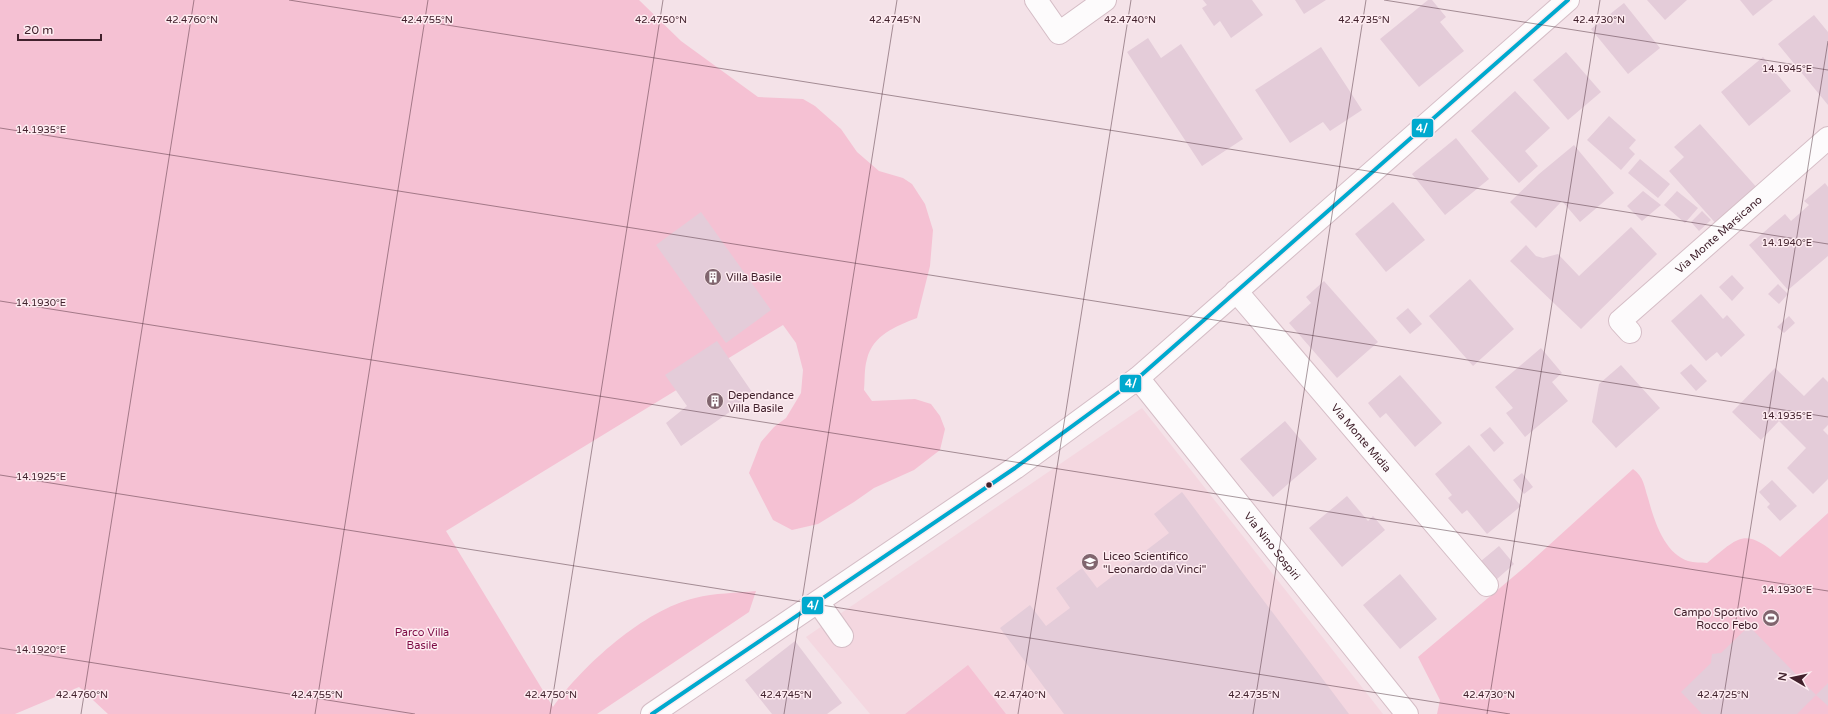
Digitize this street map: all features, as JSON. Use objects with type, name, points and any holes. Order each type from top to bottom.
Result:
[{"type":"street","points":[[1036,0],[1059,33],[1105,0]]},
{"type":"street","points":[[663,711],[818,602],[1015,468],[1138,378],[1568,0]]},
{"type":"street","name":"Via Monte Marsicano","points":[[1630,332],[1620,321],[1828,138]]},
{"type":"street","name":"Via Monte Midia","points":[[1236,291],[1487,585]]},
{"type":"street","name":"Via Nino Sospiri","points":[[1138,378],[1407,714]]},
{"type":"street","points":[[818,602],[842,636]]},
{"type":"shaded area","name":"Liceo Scientifico \"Leonardo da Vinci\"","points":[[1142,408],[1383,714],[870,714],[806,637]]},
{"type":"green space","name":"Parco Villa Basile","points":[[0,0],[639,0],[681,41],[758,97],[803,99],[815,106],[841,129],[857,152],[879,171],[903,178],[912,184],[925,204],[933,230],[930,266],[917,318],[886,332],[874,344],[870,351],[865,367],[864,390],[872,401],[915,399],[931,404],[940,416],[945,429],[940,450],[914,470],[874,488],[818,524],[792,530],[773,520],[749,473],[761,442],[774,427],[786,418],[801,393],[803,370],[796,343],[783,325],[446,531],[553,707],[581,674],[598,657],[616,641],[656,614],[675,604],[703,596],[756,591],[749,612],[597,714],[108,714],[79,687],[15,714],[0,714]]},
{"type":"green space","points":[[1633,469],[1637,472],[1643,482],[1653,516],[1661,535],[1672,551],[1690,562],[1707,563],[1727,546],[1742,539],[1758,541],[1780,557],[1828,513],[1828,714],[1437,714],[1440,700],[1418,657],[1526,566]]},
{"type":"green space","points":[[968,665],[1006,714],[905,714]]},
{"type":"building","points":[[1203,0],[1252,0],[1263,15],[1231,38],[1220,21],[1214,26],[1202,8],[1207,5]]},
{"type":"building","points":[[1295,0],[1326,0],[1304,14]]},
{"type":"building","points":[[1428,0],[1432,0],[1446,17],[1440,22],[1464,51],[1419,87],[1380,39]]},
{"type":"building","points":[[1647,0],[1687,0],[1665,20]]},
{"type":"building","points":[[1740,0],[1773,0],[1753,16]]},
{"type":"building","points":[[1624,3],[1660,48],[1628,74],[1591,29]]},
{"type":"building","points":[[1814,15],[1828,32],[1828,105],[1778,44]]},
{"type":"building","points":[[1148,38],[1161,58],[1181,44],[1243,139],[1202,166],[1127,52]]},
{"type":"building","points":[[1321,47],[1362,110],[1330,131],[1323,122],[1290,143],[1255,90]]},
{"type":"building","points":[[1566,52],[1601,92],[1568,120],[1533,80]]},
{"type":"building","points":[[1763,57],[1791,91],[1749,126],[1721,92]]},
{"type":"building","points":[[1515,91],[1550,128],[1525,151],[1538,166],[1519,183],[1471,131]]},
{"type":"building","points":[[1609,116],[1636,140],[1629,148],[1635,154],[1621,170],[1587,140]]},
{"type":"building","points":[[1700,124],[1759,190],[1719,227],[1669,171],[1684,157],[1674,147]]},
{"type":"building","points":[[1456,138],[1489,179],[1445,215],[1412,174]]},
{"type":"building","points":[[1574,145],[1614,193],[1580,222],[1562,201],[1536,228],[1510,202],[1539,174]]},
{"type":"building","points":[[1640,159],[1670,184],[1658,198],[1628,173]]},
{"type":"building","points":[[1825,183],[1828,187],[1828,256],[1788,290],[1749,245],[1785,214],[1791,221],[1809,205],[1804,201]]},
{"type":"building","points":[[1643,191],[1661,205],[1642,221],[1627,206]]},
{"type":"building","points":[[1677,191],[1698,208],[1685,223],[1664,205]]},
{"type":"building","points":[[1393,202],[1425,240],[1386,272],[1355,234]]},
{"type":"building","points":[[1702,211],[1711,220],[1699,231],[1691,222]]},
{"type":"building","name":"Villa Basile","points":[[701,212],[771,310],[726,343],[656,245]]},
{"type":"building","points":[[1631,227],[1657,254],[1581,329],[1510,261],[1526,245],[1536,256],[1543,258],[1558,254],[1579,276]]},
{"type":"building","points":[[1732,275],[1744,288],[1732,301],[1719,287]]},
{"type":"building","points":[[1470,279],[1514,329],[1473,366],[1429,316]]},
{"type":"building","points":[[1324,281],[1378,342],[1337,378],[1289,323],[1311,303],[1306,297]]},
{"type":"building","points":[[1778,284],[1788,294],[1779,304],[1768,294]]},
{"type":"building","points":[[1701,294],[1723,319],[1727,315],[1745,335],[1721,357],[1717,352],[1706,361],[1671,321]]},
{"type":"building","points":[[1408,308],[1422,324],[1410,334],[1396,318]]},
{"type":"building","points":[[1789,316],[1795,323],[1784,333],[1777,327]]},
{"type":"building","name":"Dependance Villa Basile","points":[[717,341],[754,395],[681,446],[666,423],[687,406],[665,375]]},
{"type":"building","points":[[1541,348],[1562,373],[1552,382],[1568,401],[1525,437],[1506,413],[1513,408],[1495,387]]},
{"type":"building","points":[[1691,364],[1707,381],[1696,391],[1680,373]]},
{"type":"building","points":[[1621,365],[1660,408],[1616,448],[1592,422],[1599,384]]},
{"type":"building","points":[[1775,368],[1804,396],[1823,377],[1828,382],[1828,425],[1823,430],[1828,435],[1828,479],[1813,494],[1787,468],[1806,448],[1779,421],[1761,440],[1732,412]]},
{"type":"building","points":[[1400,375],[1442,423],[1415,447],[1386,413],[1380,418],[1368,403]]},
{"type":"building","points":[[1285,421],[1317,459],[1273,497],[1240,459]]},
{"type":"building","points":[[1490,427],[1504,443],[1494,452],[1480,435]]},
{"type":"building","points":[[1469,445],[1521,506],[1487,534],[1467,510],[1462,514],[1448,498],[1452,495],[1435,474]]},
{"type":"building","points":[[1522,473],[1533,487],[1524,494],[1513,480]]},
{"type":"building","points":[[1772,480],[1797,506],[1780,521],[1767,507],[1770,504],[1759,492]]},
{"type":"building","points":[[1182,492],[1349,714],[1064,714],[1000,628],[1030,605],[1046,626],[1070,608],[1056,588],[1082,568],[1097,588],[1169,533],[1154,514]]},
{"type":"building","points":[[1347,496],[1368,521],[1373,516],[1385,530],[1342,567],[1309,528]]},
{"type":"building","points":[[1499,546],[1514,564],[1497,579],[1481,561]]},
{"type":"building","points":[[1400,574],[1437,619],[1400,649],[1363,605]]},
{"type":"building","points":[[1749,626],[1816,695],[1797,714],[1702,714],[1681,692],[1711,663],[1712,654],[1721,653]]},
{"type":"building","points":[[795,641],[842,703],[827,714],[772,714],[745,680]]},
{"type":"building","points":[[1828,683],[1828,706],[1816,695]]},
{"type":"transit line","name":"4/","points":[[652,714],[1015,468],[1138,378],[1568,0]]},
{"type":"place","name":"Villa Basile","points":[[713,277]]},
{"type":"place","name":"Dependance Villa Basile","points":[[715,401]]},
{"type":"place","name":"Liceo Scientifico \"Leonardo da Vinci\"","points":[[1090,562]]},
{"type":"place","name":"Campo Sportivo Rocco Febo","points":[[1771,618]]}]
